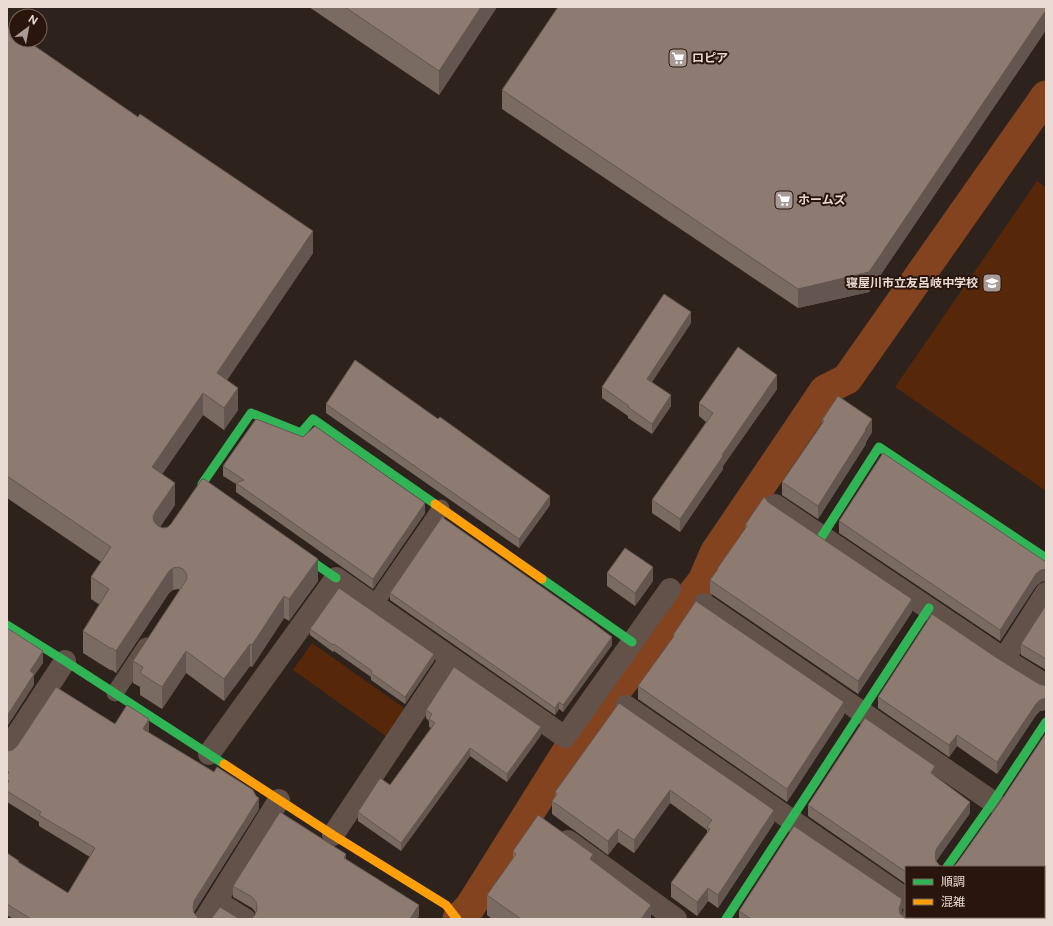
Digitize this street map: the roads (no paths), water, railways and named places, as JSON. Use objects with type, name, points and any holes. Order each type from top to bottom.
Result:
[{"type":"street","points":[[227,502],[197,490],[251,414],[301,433],[313,419],[632,642]]},
{"type":"street","points":[[822,536],[879,447],[1046,558]]},
{"type":"street","points":[[775,505],[1004,659],[1046,685]]},
{"type":"street","points":[[285,542],[565,737],[670,589]]},
{"type":"street","points":[[209,754],[336,578]]},
{"type":"street","points":[[1004,659],[1046,594]]},
{"type":"street","points":[[704,604],[993,802]]},
{"type":"street","points":[[726,919],[929,608]]},
{"type":"street","points":[[7,625],[115,693],[333,835],[446,905],[458,919]]},
{"type":"street","points":[[333,835],[451,658]]},
{"type":"street","points":[[7,750],[65,661]]},
{"type":"street","points":[[626,706],[905,898]]},
{"type":"street","points":[[948,866],[993,802],[1046,722]]},
{"type":"street","points":[[245,919],[211,910],[279,800]]},
{"type":"street","points":[[552,829],[676,919]]},
{"type":"lane","points":[[374,605],[441,508]]},
{"type":"lane","points":[[115,693],[156,630]]},
{"type":"waterway","points":[[458,919],[470,907],[569,749],[703,581],[715,553],[825,390],[847,379],[1046,96]]},
{"type":"place","name":"ロピア","points":[[678,58]]},
{"type":"place","name":"ホームズ","points":[[784,200]]},
{"type":"place","name":"寝屋川市立友呂岐中学校","points":[[992,283]]}]
